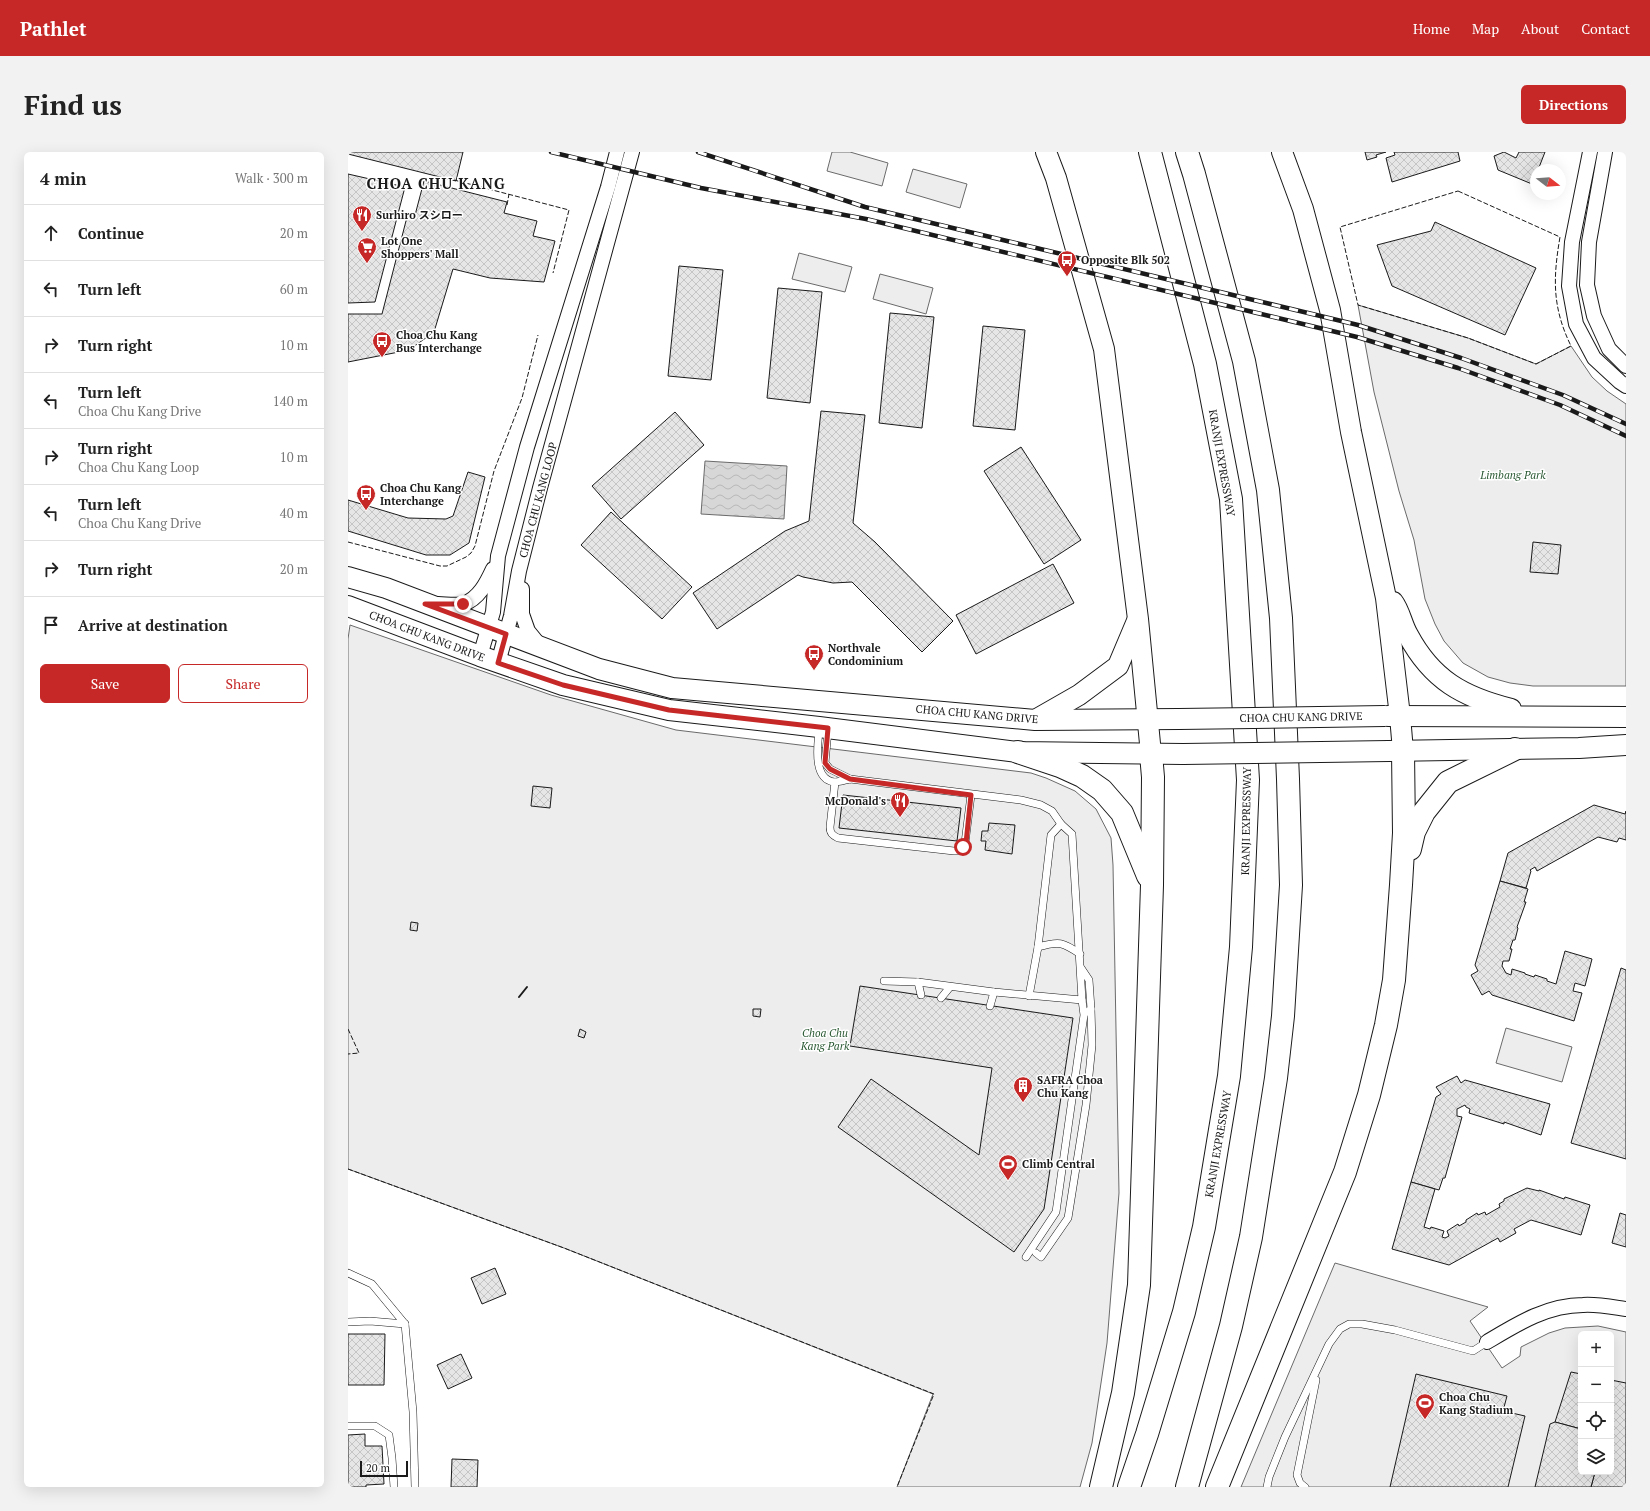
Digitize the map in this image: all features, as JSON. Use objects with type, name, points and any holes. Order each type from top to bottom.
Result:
[{"type":"highway","name":"KRANJI EXPRESSWAY","points":[[1129,1487],[1147,1434],[1184,1312],[1204,1227],[1229,1076],[1241,947],[1248,780],[1231,499],[1205,364],[1150,152]]},
{"type":"highway","points":[[1187,152],[1244,361],[1268,490],[1281,618],[1291,885],[1283,1016],[1277,1070],[1251,1237],[1231,1326],[1187,1487]]},
{"type":"highway","points":[[1401,885],[1414,832],[1424,812],[1435,797],[1448,782],[1515,749]]},
{"type":"highway","points":[[1217,1487],[1345,1172],[1365,1109],[1386,1025],[1394,980],[1404,833],[1396,751]]},
{"type":"highway","points":[[1018,752],[1060,766],[1082,776],[1102,790],[1122,813],[1152,885]]},
{"type":"highway","points":[[1101,1487],[1123,1393],[1139,1285],[1152,885],[1153,777],[1151,754]]},
{"type":"main road","points":[[1046,152],[1056,178],[1104,349],[1138,619],[1151,754]]},
{"type":"main road","points":[[1282,152],[1303,209],[1330,310],[1351,432],[1386,598],[1396,751]]},
{"type":"main road","name":"CHOA CHU KANG DRIVE","points":[[348,576],[386,588],[599,669],[672,688],[1035,720],[1148,720],[1393,716],[1626,717]]},
{"type":"main road","points":[[348,586],[348,598]]},
{"type":"main road","points":[[1386,598],[1394,603],[1407,635],[1417,650],[1443,679],[1462,693],[1485,702],[1543,717]]},
{"type":"main road","name":"CHOA CHU KANG DRIVE","points":[[348,606],[563,685],[669,710],[824,727],[1018,752],[1183,754],[1579,748],[1626,745]]},
{"type":"main road","points":[[1035,720],[1079,695],[1118,666],[1138,619]]},
{"type":"street","name":"CHOA CHU KANG LOOP","points":[[489,659],[497,631],[493,612],[498,556],[527,447],[617,152]]},
{"type":"street","name":"CHOA CHU KANG LOOP","points":[[489,659],[497,631],[511,616],[519,571],[540,488],[632,152]]},
{"type":"street","points":[[1590,152],[1572,242],[1569,286],[1576,324],[1594,358],[1626,386]]},
{"type":"street","points":[[1604,152],[1601,179],[1589,242],[1587,285],[1594,316],[1609,349],[1626,366]]},
{"type":"street","points":[[563,333],[582,339]]},
{"type":"street","points":[[425,604],[463,604],[471,599],[486,585],[498,556]]},
{"type":"street","points":[[519,571],[521,576],[522,614],[528,631],[541,648]]},
{"type":"street","points":[[1487,1342],[1520,1321],[1560,1307],[1583,1305],[1626,1309]]},
{"type":"lane","points":[[824,727],[825,763],[830,769],[850,779]]},
{"type":"lane","points":[[824,727],[819,765],[821,773],[826,779],[835,782],[850,779],[1021,800],[1052,811],[1061,824],[1072,834],[1084,1015],[1056,1212],[1026,1257]]},
{"type":"lane","points":[[835,782],[830,827],[830,832],[833,836],[838,838],[954,851],[959,851],[966,843],[971,795]]},
{"type":"lane","points":[[1029,996],[1038,947],[1051,835],[1061,824]]},
{"type":"lane","points":[[1038,947],[1052,943],[1066,944],[1080,954]]},
{"type":"lane","points":[[1036,1253],[1041,1257],[1068,1218],[1086,1105],[1092,1046],[1091,1009],[1089,980],[1081,968]]},
{"type":"lane","points":[[884,982],[918,982],[1029,996],[1082,1000]]},
{"type":"lane","points":[[918,982],[921,995]]},
{"type":"lane","points":[[941,998],[950,987]]},
{"type":"lane","points":[[990,1006],[994,992]]},
{"type":"lane","points":[[1084,1015],[1091,1009]]},
{"type":"lane","points":[[348,1273],[372,1284],[405,1324],[413,1412],[414,1487]]},
{"type":"lane","points":[[348,1322],[370,1321],[405,1324]]},
{"type":"lane","points":[[1267,1487],[1286,1437],[1329,1344],[1340,1329],[1349,1324],[1362,1324],[1395,1330],[1473,1351],[1487,1342]]},
{"type":"lane","points":[[1305,1487],[1300,1482],[1297,1475],[1318,1368]]},
{"type":"lane","points":[[348,1426],[375,1426],[389,1435],[394,1487]]},
{"type":"shaded area","points":[[832,152],[850,152],[888,163],[882,186],[827,171]]},
{"type":"shaded area","points":[[913,169],[967,184],[960,208],[906,192]]},
{"type":"shaded area","points":[[799,253],[852,267],[845,292],[792,279]]},
{"type":"shaded area","points":[[880,274],[933,288],[926,314],[873,299]]},
{"type":"shaded area","name":"Limbang Park","points":[[1358,305],[1468,338],[1536,364],[1571,346],[1592,377],[1607,391],[1626,404],[1626,686],[1533,686],[1510,683],[1488,677],[1463,663],[1444,641],[1425,599],[1414,540],[1399,491],[1374,392]]},
{"type":"shaded area","name":"Choa Chu Kang Park","points":[[350,625],[551,695],[676,730],[1031,773],[1075,791],[1096,809],[1111,838],[1113,865],[1119,1193],[1107,1343],[1092,1443],[1080,1487],[897,1487],[933,1394],[564,1248],[348,1169],[348,639]]},
{"type":"shaded area","points":[[1506,1028],[1572,1047],[1562,1082],[1496,1063]]},
{"type":"shaded area","name":"Choa Chu Kang Stadium","points":[[1335,1263],[1488,1307],[1470,1321],[1502,1368],[1520,1356],[1521,1347],[1549,1333],[1565,1328],[1598,1326],[1626,1332],[1626,1487],[1241,1487]]},
{"type":"water","points":[[705,461],[787,466],[784,519],[701,514]]},
{"type":"building","points":[[348,152],[463,152],[456,181],[348,154]]},
{"type":"building","points":[[1365,152],[1386,152],[1367,160]]},
{"type":"building","points":[[1394,152],[1458,152],[1460,161],[1392,182],[1386,158],[1395,155]]},
{"type":"building","points":[[1504,152],[1516,158],[1519,152],[1545,152],[1540,164],[1530,164],[1530,183],[1498,170],[1494,156]]},
{"type":"building","name":"Lot One Shoppers' Mall","points":[[348,174],[405,187],[375,302],[348,303]]},
{"type":"building","points":[[424,181],[507,202],[504,213],[537,221],[533,236],[555,241],[544,282],[490,278],[453,269],[434,332],[409,350],[348,362],[348,314],[382,314],[407,217],[414,219]]},
{"type":"building","points":[[1435,222],[1536,268],[1505,335],[1392,286],[1377,245],[1431,231]]},
{"type":"building","points":[[679,266],[723,270],[711,380],[668,376]]},
{"type":"building","points":[[778,288],[822,292],[810,403],[767,398]]},
{"type":"building","points":[[890,313],[934,317],[922,428],[879,423]]},
{"type":"building","points":[[983,326],[1025,330],[1015,430],[973,426]]},
{"type":"building","points":[[821,411],[865,415],[853,523],[875,542],[953,621],[922,652],[852,582],[833,583],[798,575],[717,629],[693,593],[785,531],[809,521]]},
{"type":"building","points":[[675,412],[704,445],[621,519],[592,486]]},
{"type":"building","points":[[1021,447],[1081,540],[1044,564],[984,471]]},
{"type":"building","points":[[468,472],[485,477],[469,543],[450,555],[426,555],[348,531],[348,500],[408,518],[446,519],[453,516]]},
{"type":"building","points":[[611,512],[692,587],[662,619],[581,545]]},
{"type":"building","points":[[1533,542],[1561,545],[1558,574],[1530,572]]},
{"type":"building","points":[[1053,564],[1074,603],[976,654],[956,615]]},
{"type":"building","points":[[533,786],[552,788],[550,808],[531,806]]},
{"type":"building","name":"McDonald's","points":[[843,795],[961,808],[957,841],[839,828]]},
{"type":"building","points":[[1594,805],[1625,814],[1626,811],[1626,840],[1619,838],[1617,842],[1598,837],[1537,871],[1535,867],[1530,870],[1526,888],[1500,881],[1508,853]]},
{"type":"building","points":[[989,823],[1015,825],[1012,854],[985,850],[986,841],[981,841],[982,831],[988,831]]},
{"type":"building","points":[[1500,881],[1528,889],[1524,902],[1526,902],[1517,927],[1515,940],[1513,940],[1510,949],[1512,949],[1509,961],[1503,961],[1502,966],[1506,973],[1511,975],[1512,969],[1534,977],[1535,975],[1547,979],[1547,981],[1556,984],[1565,951],[1592,959],[1585,986],[1575,983],[1573,991],[1582,993],[1574,1021],[1492,995],[1489,991],[1482,995],[1471,975],[1478,971],[1475,965]]},
{"type":"building","points":[[411,922],[418,923],[417,931],[410,930]]},
{"type":"building","points":[[1621,968],[1626,970],[1626,1159],[1571,1143]]},
{"type":"building","name":"SAFRA Choa Chu Kang","points":[[860,986],[1073,1018],[1044,1209],[1014,1252],[838,1127],[871,1079],[979,1155],[992,1068],[850,1046]]},
{"type":"building","points":[[753,1009],[761,1009],[760,1017],[753,1016]]},
{"type":"building","points":[[580,1029],[586,1032],[584,1038],[578,1036]]},
{"type":"building","points":[[1457,1076],[1461,1083],[1465,1080],[1550,1104],[1541,1135],[1504,1122],[1504,1124],[1469,1113],[1470,1109],[1465,1105],[1457,1109],[1457,1116],[1462,1117],[1445,1178],[1443,1178],[1439,1190],[1411,1182],[1436,1097],[1441,1094],[1436,1087]]},
{"type":"building","points":[[1411,1182],[1435,1189],[1424,1227],[1430,1229],[1431,1227],[1444,1231],[1442,1237],[1445,1238],[1449,1236],[1447,1231],[1458,1224],[1459,1226],[1466,1222],[1466,1220],[1477,1213],[1478,1215],[1485,1212],[1486,1215],[1500,1207],[1499,1204],[1504,1201],[1504,1199],[1527,1188],[1539,1190],[1564,1199],[1565,1197],[1590,1205],[1581,1235],[1531,1220],[1514,1229],[1516,1233],[1500,1242],[1498,1238],[1449,1265],[1392,1249]]},
{"type":"building","points":[[1620,1213],[1626,1215],[1626,1247],[1612,1243]]},
{"type":"building","points":[[495,1268],[506,1294],[482,1304],[471,1278]]},
{"type":"building","points":[[348,1334],[385,1334],[384,1385],[348,1385]]},
{"type":"building","points":[[461,1354],[472,1378],[448,1389],[437,1365]]},
{"type":"building","points":[[1571,1372],[1578,1373],[1578,1428],[1555,1422]]},
{"type":"building","points":[[1416,1374],[1507,1396],[1503,1411],[1525,1416],[1508,1487],[1390,1487]]},
{"type":"building","points":[[1614,1381],[1626,1383],[1626,1487],[1591,1487],[1594,1475],[1614,1475]]},
{"type":"building","points":[[1555,1422],[1578,1428],[1578,1475],[1594,1475],[1591,1487],[1535,1487],[1550,1424]]},
{"type":"building","points":[[365,1434],[365,1446],[382,1446],[384,1484],[366,1485],[366,1487],[348,1487],[348,1435]]},
{"type":"building","points":[[452,1459],[478,1460],[477,1487],[451,1487]]},
{"type":"railway","points":[[551,152],[701,188],[866,219],[1357,337],[1458,368],[1560,405],[1626,436]]},
{"type":"railway","points":[[698,152],[865,207],[1358,325],[1461,358],[1563,395],[1626,424]]},
{"type":"fence","points":[[454,180],[569,210],[553,273]]},
{"type":"fence","points":[[1458,191],[1560,237],[1555,279],[1557,305],[1560,318],[1571,346],[1536,364],[1468,338],[1358,305],[1340,227],[1458,191]]},
{"type":"fence","points":[[507,205],[509,194]]},
{"type":"fence","points":[[348,542],[440,566],[447,566],[471,553],[475,546],[494,471],[522,398],[538,335]]},
{"type":"fence","points":[[348,1029],[359,1053],[348,1054]]},
{"type":"fence","points":[[348,1169],[564,1248],[934,1394],[897,1487]]},
{"type":"wall","points":[[519,997],[527,987]]},
{"type":"place","name":"Surhiro スシロー","points":[[362,232]]},
{"type":"place","name":"Lot One Shoppers' Mall","points":[[367,264]]},
{"type":"place","name":"Opposite Blk 502","points":[[1067,277]]},
{"type":"place","name":"Choa Chu Kang Bus Interchange","points":[[382,358]]},
{"type":"place","name":"Choa Chu Kang Interchange","points":[[366,511]]},
{"type":"place","name":"Northvale Condominium","points":[[814,671]]},
{"type":"place","name":"McDonald's","points":[[900,818]]},
{"type":"place","name":"SAFRA Choa Chu Kang","points":[[1023,1103]]},
{"type":"place","name":"Climb Central","points":[[1008,1181]]},
{"type":"place","name":"Choa Chu Kang Stadium","points":[[1425,1420]]},
{"type":"district","name":"CHOA CHU KANG","points":[[436,184]]},
{"type":"route","points":[[463,604],[425,604],[506,634],[498,663],[563,685],[669,710],[828,728],[825,763],[830,769],[850,779],[971,795],[966,843],[963,847]]}]
